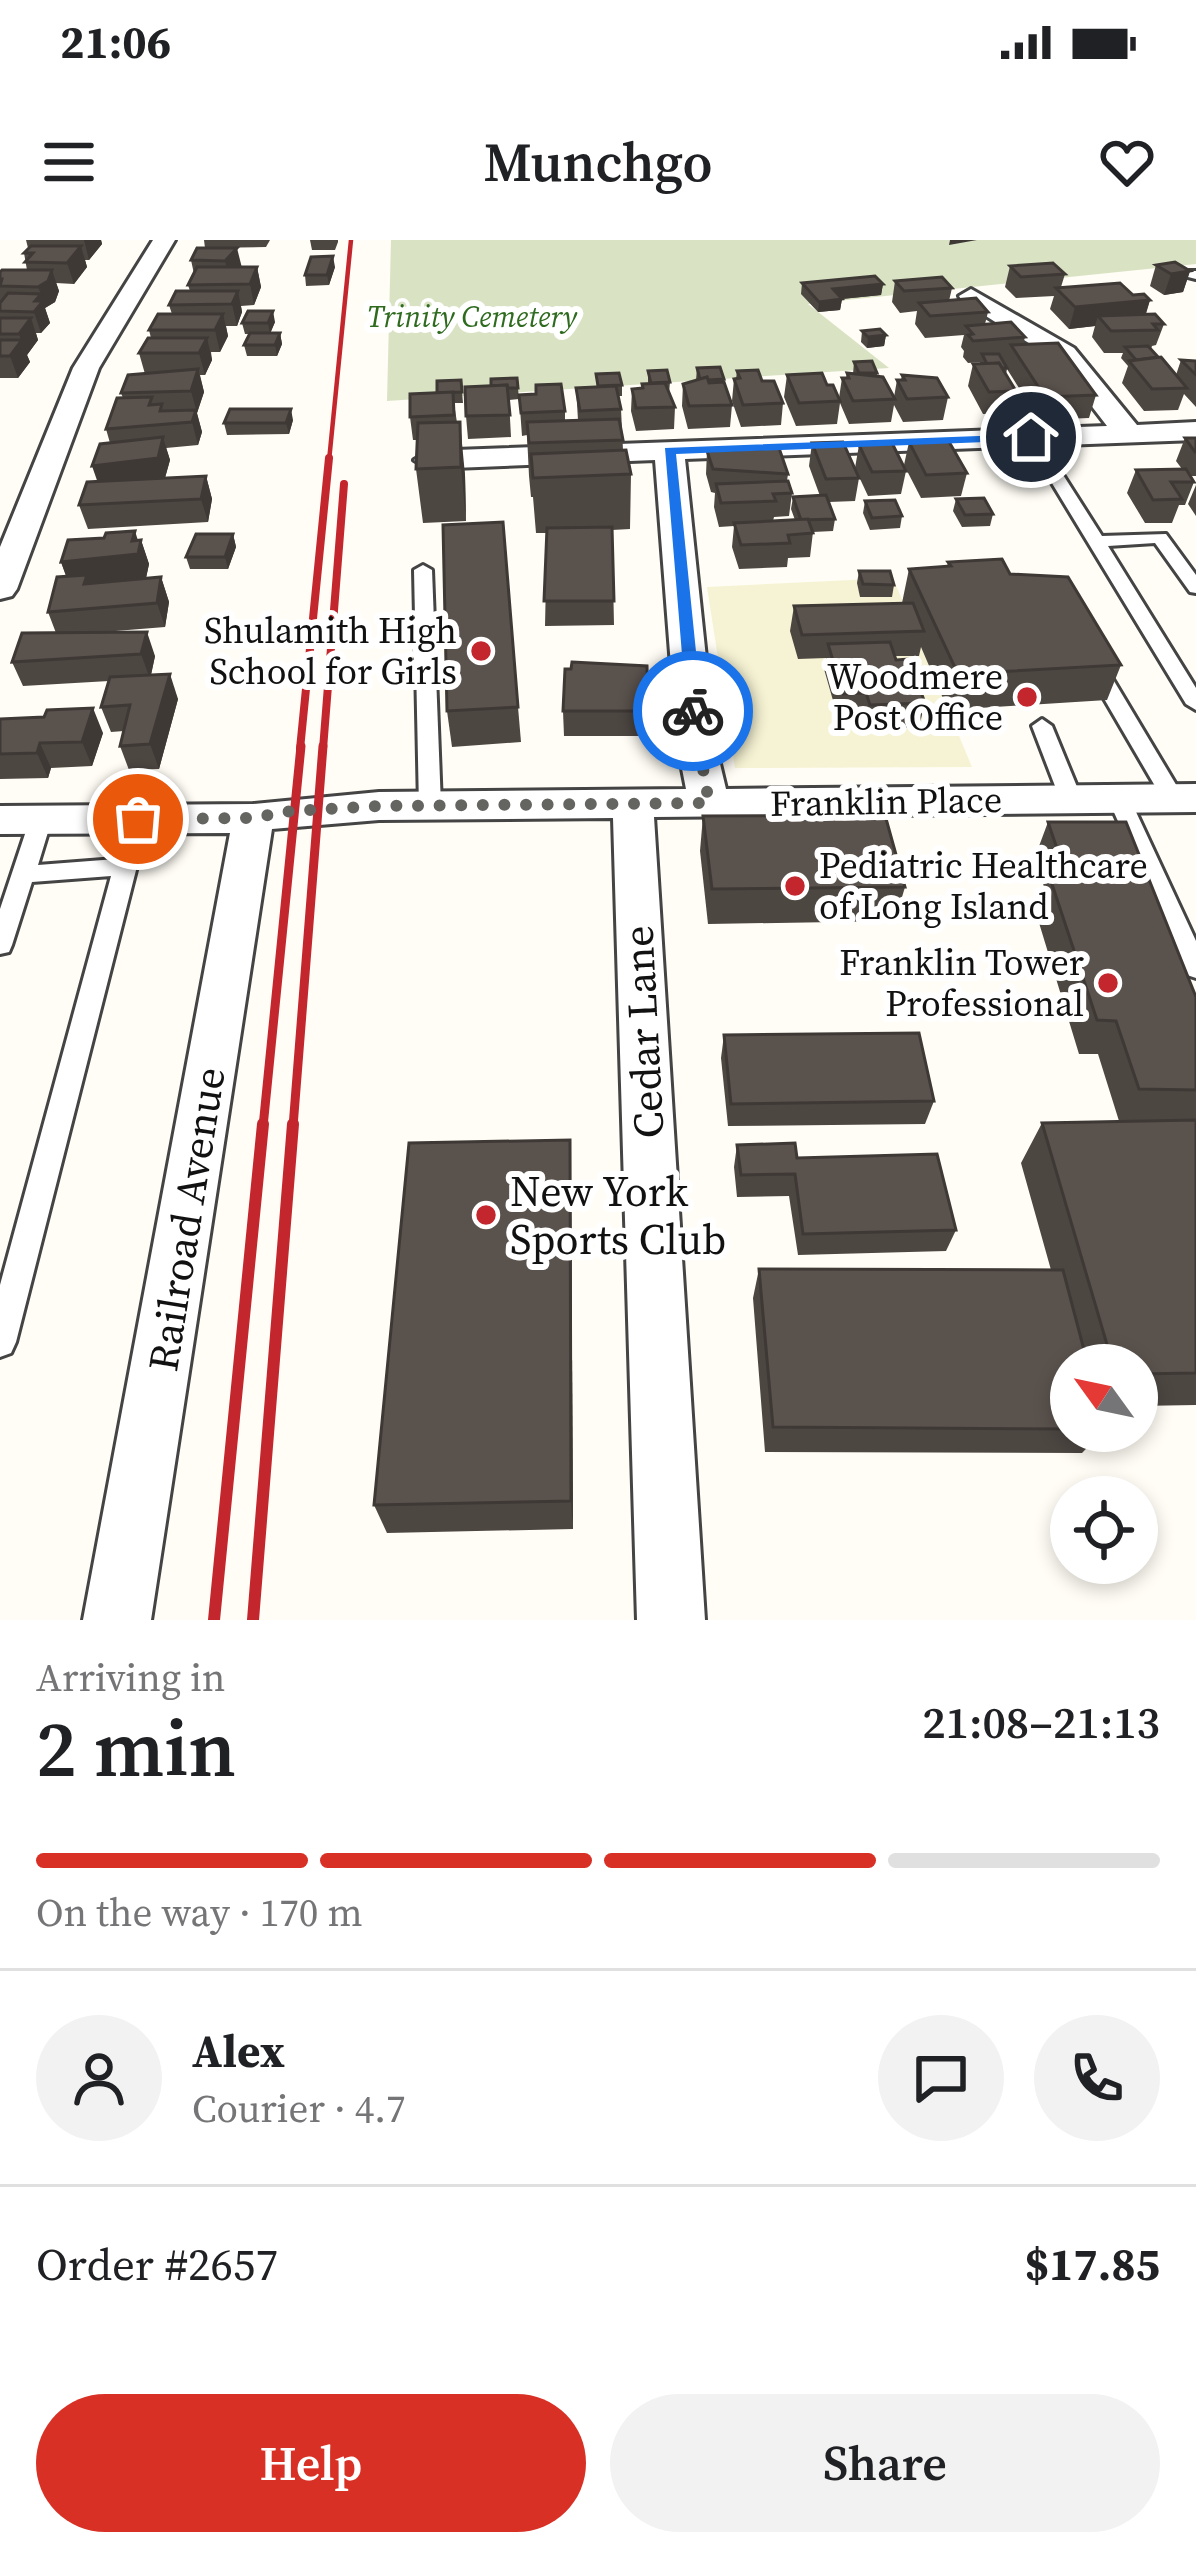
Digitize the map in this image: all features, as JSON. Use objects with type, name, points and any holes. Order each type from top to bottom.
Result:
[{"type":"street","points":[[0,589],[15,507],[86,368],[164,240]]},
{"type":"street","points":[[971,296],[1065,354],[1129,434]]},
{"type":"street","points":[[429,460],[1196,431]]},
{"type":"street","points":[[669,450],[696,743],[709,803]]},
{"type":"street","name":"Franklin Place","points":[[21,820],[253,818],[291,811],[430,806],[1185,798]]},
{"type":"street","name":"Cedar Lane","points":[[633,803],[671,1620]]},
{"type":"street","name":"Railroad Avenue","points":[[117,1620],[253,818]]},
{"type":"lane","points":[[1031,437],[1196,704]]},
{"type":"lane","points":[[1096,542],[1160,538],[1196,588]]},
{"type":"lane","points":[[423,570],[430,806]]},
{"type":"lane","points":[[1083,645],[1185,798]]},
{"type":"lane","points":[[1042,726],[1071,799]]},
{"type":"lane","points":[[1119,799],[1195,965]]},
{"type":"lane","points":[[0,1342],[138,819]]},
{"type":"lane","points":[[0,945],[23,874],[21,820]]},
{"type":"lane","points":[[23,874],[126,867]]},
{"type":"shaded area","points":[[893,578],[972,767],[735,768],[707,587]]},
{"type":"green space","name":"Trinity Cemetery","points":[[391,240],[1196,240],[1196,264],[808,304],[889,368],[387,401]]},
{"type":"building","points":[[31,246],[81,246],[67,263],[25,262],[33,253],[24,253]]},
{"type":"building","points":[[197,248],[237,248],[225,261],[191,260]]},
{"type":"building","points":[[333,256],[327,275],[305,275],[311,257]]},
{"type":"building","points":[[1175,262],[1190,271],[1171,274],[1156,265]]},
{"type":"building","points":[[1053,263],[1065,274],[1021,277],[1010,266]]},
{"type":"building","points":[[197,267],[257,267],[250,284],[188,285]]},
{"type":"building","points":[[2,270],[52,270],[48,281],[38,287],[0,286]]},
{"type":"building","points":[[875,276],[883,284],[833,289],[842,299],[819,302],[802,283]]},
{"type":"building","points":[[942,277],[952,288],[904,291],[895,281]]},
{"type":"building","points":[[1120,283],[1133,295],[1144,294],[1150,300],[1075,307],[1056,288]]},
{"type":"building","points":[[176,291],[238,291],[232,304],[169,305]]},
{"type":"building","points":[[8,293],[41,294],[35,301],[43,301],[34,312],[0,311]]},
{"type":"building","points":[[976,298],[988,312],[930,316],[919,303]]},
{"type":"building","points":[[248,311],[273,311],[268,323],[242,323]]},
{"type":"building","points":[[158,314],[223,314],[215,330],[149,330]]},
{"type":"building","points":[[1155,314],[1164,324],[1153,324],[1158,330],[1111,331],[1098,316]]},
{"type":"building","points":[[0,318],[31,318],[19,334],[0,334]]},
{"type":"building","points":[[1011,322],[1025,337],[973,341],[966,326]]},
{"type":"building","points":[[880,329],[886,335],[868,337],[862,331]]},
{"type":"building","points":[[250,333],[280,333],[275,345],[244,345]]},
{"type":"building","points":[[148,338],[207,338],[199,353],[139,353]]},
{"type":"building","points":[[0,340],[22,340],[10,356],[0,356]]},
{"type":"building","points":[[1058,343],[1096,395],[1045,397],[1011,345]]},
{"type":"building","points":[[1148,346],[1158,357],[1136,360],[1125,347]]},
{"type":"building","points":[[982,354],[999,354],[1007,368],[987,364]]},
{"type":"building","points":[[1161,357],[1187,388],[1152,389],[1129,361]]},
{"type":"building","points":[[1181,360],[1196,361],[1196,375]]},
{"type":"building","points":[[872,361],[877,373],[859,373],[854,362]]},
{"type":"building","points":[[999,363],[1016,391],[989,392],[973,364]]},
{"type":"building","points":[[720,367],[724,379],[700,379],[697,368]]},
{"type":"building","points":[[198,369],[191,391],[121,393],[128,375]]},
{"type":"building","points":[[667,370],[670,382],[651,383],[648,371]]},
{"type":"building","points":[[758,370],[762,381],[774,381],[783,403],[743,405],[734,379],[740,378],[737,371]]},
{"type":"building","points":[[619,373],[622,385],[598,386],[596,374]]},
{"type":"building","points":[[822,373],[840,401],[799,403],[787,375]]},
{"type":"building","points":[[847,373],[883,377],[895,399],[853,401],[842,378],[849,378]]},
{"type":"building","points":[[902,375],[937,378],[948,397],[907,399],[897,380],[905,380]]},
{"type":"building","points":[[707,377],[709,383],[724,382],[732,405],[689,406],[683,384]]},
{"type":"building","points":[[517,378],[518,388],[491,386],[491,379]]},
{"type":"building","points":[[461,380],[462,392],[437,393],[437,381]]},
{"type":"building","points":[[665,383],[675,407],[636,408],[632,389]]},
{"type":"building","points":[[561,384],[565,411],[521,413],[519,395],[536,394],[536,385]]},
{"type":"building","points":[[507,385],[510,415],[466,416],[465,387]]},
{"type":"building","points":[[616,386],[621,409],[580,411],[576,388]]},
{"type":"building","points":[[453,392],[454,415],[410,417],[410,394]]},
{"type":"building","points":[[152,397],[149,405],[162,404],[160,411],[196,410],[192,422],[106,429],[117,398]]},
{"type":"building","points":[[230,409],[291,409],[286,423],[224,423]]},
{"type":"building","points":[[619,419],[623,440],[529,443],[527,422]]},
{"type":"building","points":[[460,422],[461,467],[416,469],[418,423]]},
{"type":"building","points":[[163,437],[158,458],[92,466],[100,444]]},
{"type":"building","points":[[948,440],[967,473],[926,475],[909,442]]},
{"type":"building","points":[[843,442],[859,478],[826,479],[812,443]]},
{"type":"building","points":[[892,443],[906,471],[872,472],[859,445]]},
{"type":"building","points":[[779,448],[788,474],[713,469],[707,451]]},
{"type":"building","points":[[626,450],[631,474],[533,478],[531,454]]},
{"type":"building","points":[[1186,469],[1194,482],[1171,482],[1182,499],[1153,500],[1136,470]]},
{"type":"building","points":[[206,476],[201,499],[79,505],[87,482]]},
{"type":"building","points":[[788,481],[792,493],[773,494],[776,501],[721,503],[716,484]]},
{"type":"building","points":[[826,495],[835,519],[801,520],[793,497]]},
{"type":"building","points":[[984,498],[993,514],[965,515],[956,499]]},
{"type":"building","points":[[895,500],[902,516],[872,518],[865,501]]},
{"type":"building","points":[[808,519],[813,533],[788,535],[790,543],[741,545],[734,523]]},
{"type":"building","name":"Shulamith High School for Girls","points":[[503,522],[518,707],[447,711],[443,525]]},
{"type":"building","points":[[612,527],[614,601],[544,601],[547,528]]},
{"type":"building","points":[[135,531],[132,541],[141,540],[138,554],[61,562],[68,540]]},
{"type":"building","points":[[196,534],[233,534],[225,557],[186,557]]},
{"type":"building","points":[[1002,559],[1010,574],[1068,577],[1121,665],[958,674],[909,569]]},
{"type":"building","points":[[859,571],[890,571],[894,585],[863,584]]},
{"type":"building","points":[[87,575],[84,584],[161,577],[157,603],[48,612],[57,577]]},
{"type":"building","points":[[913,603],[924,631],[802,635],[794,606]]},
{"type":"building","points":[[147,632],[141,654],[12,662],[22,633]]},
{"type":"building","points":[[890,642],[896,660],[909,659],[925,703],[870,705],[866,693],[843,694],[828,644]]},
{"type":"building","points":[[572,662],[647,666],[648,711],[563,711],[565,669],[571,669]]},
{"type":"building","points":[[170,674],[150,744],[120,746],[130,705],[101,707],[110,677]]},
{"type":"building","points":[[93,708],[82,742],[40,743],[37,753],[0,754],[0,719]]},
{"type":"building","points":[[885,815],[905,887],[712,889],[703,816]]},
{"type":"building","name":"Franklin Tower Professional","points":[[1048,822],[1126,822],[1196,997],[1196,1090],[1139,1089],[1116,1021],[1097,1020],[1050,878],[1067,878]]},
{"type":"building","points":[[919,1033],[934,1101],[731,1104],[724,1035]]},
{"type":"building","points":[[1196,1120],[1196,1373],[1158,1374],[1158,1344],[1107,1344],[1042,1123]]},
{"type":"building","points":[[570,1140],[571,1501],[374,1505],[409,1143]]},
{"type":"building","points":[[795,1143],[797,1158],[937,1154],[956,1230],[803,1234],[795,1174],[741,1175],[737,1145]]},
{"type":"building","points":[[759,1269],[1063,1270],[1082,1344],[1050,1344],[1050,1429],[773,1427]]},
{"type":"railway","points":[[329,461],[351,240]]},
{"type":"railway","points":[[300,749],[329,458]]},
{"type":"railway","points":[[323,749],[344,484]]},
{"type":"railway","points":[[263,1127],[301,746]]},
{"type":"railway","points":[[293,1127],[323,746]]},
{"type":"railway","points":[[214,1620],[263,1124]]},
{"type":"railway","points":[[253,1620],[293,1124]]},
{"type":"way so far","points":[[138,819],[253,818],[380,806],[709,803],[693,711]]},
{"type":"place","name":"Shulamith High School for Girls","points":[[481,651]]},
{"type":"place","name":"Woodmere Post Office","points":[[1027,697]]},
{"type":"place","name":"Pediatric Healthcare of Long Island","points":[[795,886]]},
{"type":"place","name":"Franklin Tower Professional","points":[[1108,983]]},
{"type":"place","name":"New York Sports Club","points":[[486,1215]]},
{"type":"route","points":[[693,711],[669,450],[1031,437]]}]
